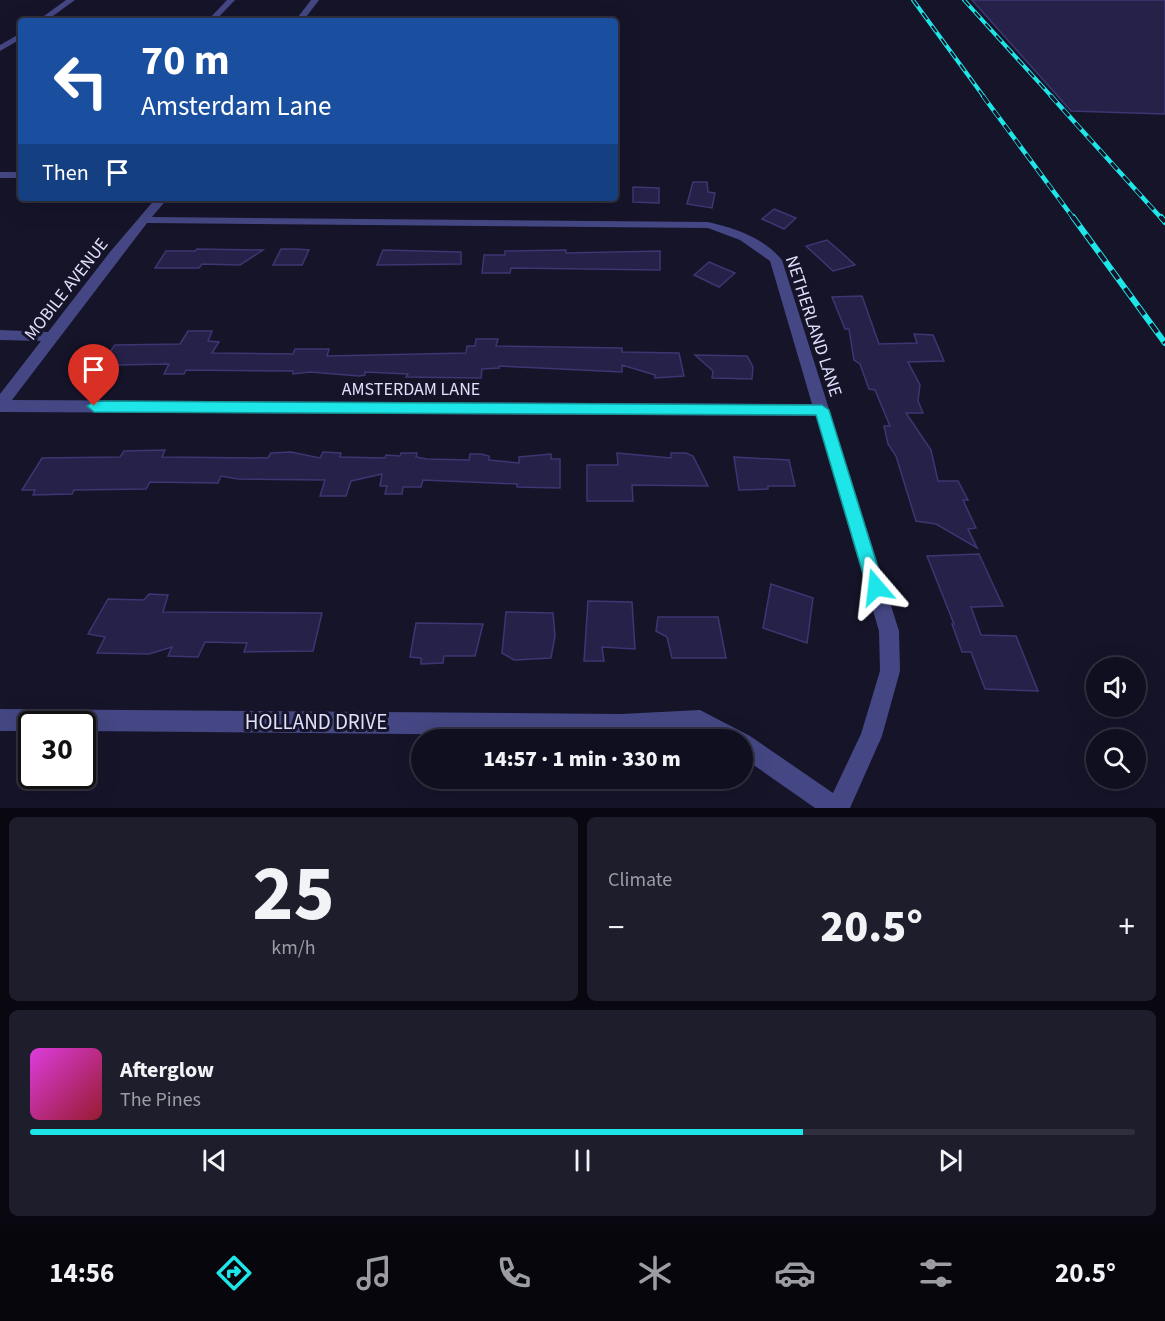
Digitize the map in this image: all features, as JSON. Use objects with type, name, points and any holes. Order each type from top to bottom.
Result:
[{"type":"street","points":[[45,18],[71,0]]},
{"type":"street","points":[[214,18],[231,0]]},
{"type":"street","points":[[301,18],[315,0]]},
{"type":"street","points":[[0,50],[18,37]]},
{"type":"street","points":[[0,175],[18,175]]},
{"type":"street","name":"MOBILE AVENUE","points":[[0,405],[160,201]]},
{"type":"street","name":"NETHERLAND LANE","points":[[144,220],[708,225],[738,232],[764,248],[776,260],[889,631],[890,670],[871,736],[836,808]]},
{"type":"street","points":[[0,334],[51,337]]},
{"type":"street","name":"AMSTERDAM LANE","points":[[0,405],[822,410]]},
{"type":"street","name":"HOLLAND DRIVE","points":[[0,720],[621,725],[700,721],[715,729]]},
{"type":"street","points":[[753,751],[836,808]]},
{"type":"building","points":[[972,0],[1165,0],[1165,114],[1071,111]]},
{"type":"building","points":[[693,182],[707,182],[708,192],[715,193],[712,208],[687,204]]},
{"type":"building","points":[[633,187],[659,188],[659,203],[633,202]]},
{"type":"building","points":[[774,209],[796,218],[784,229],[762,219]]},
{"type":"building","points":[[827,240],[855,265],[833,271],[806,246]]},
{"type":"building","points":[[197,249],[263,250],[240,265],[202,264],[199,268],[155,268],[166,251],[195,251]]},
{"type":"building","points":[[281,249],[309,250],[302,265],[273,265]]},
{"type":"building","points":[[383,250],[461,252],[461,264],[377,265]]},
{"type":"building","points":[[566,250],[566,253],[660,251],[660,270],[511,268],[510,273],[482,273],[484,255],[505,255],[505,251]]},
{"type":"building","points":[[709,262],[735,273],[719,287],[694,275]]},
{"type":"building","points":[[862,296],[879,344],[917,343],[914,334],[933,335],[944,361],[908,362],[920,385],[918,401],[923,413],[906,413],[931,450],[938,481],[958,481],[968,500],[963,500],[976,528],[968,529],[977,548],[936,524],[916,521],[896,456],[888,444],[884,426],[890,426],[875,390],[869,389],[860,364],[854,360],[849,329],[845,329],[832,297]]},
{"type":"building","points":[[188,331],[212,331],[208,341],[219,342],[212,353],[293,354],[295,349],[329,349],[327,356],[466,353],[467,346],[475,346],[476,339],[498,339],[496,346],[622,348],[622,352],[679,353],[684,376],[655,378],[655,375],[622,365],[622,372],[499,366],[499,368],[482,369],[481,378],[406,377],[408,374],[365,372],[365,375],[359,376],[310,372],[293,374],[293,371],[186,370],[184,374],[164,374],[169,364],[116,365],[111,373],[94,373],[115,345],[180,344]]},
{"type":"building","points":[[695,355],[747,356],[753,367],[752,379],[712,378],[713,371]]},
{"type":"building","points":[[165,450],[162,457],[268,458],[271,453],[291,452],[320,458],[323,452],[341,453],[340,457],[385,458],[386,455],[400,456],[401,453],[417,453],[416,457],[427,459],[469,460],[470,454],[481,454],[489,456],[489,460],[519,463],[519,457],[551,454],[551,459],[560,459],[560,488],[423,480],[421,487],[403,487],[402,494],[385,494],[387,486],[380,486],[382,474],[351,481],[346,496],[320,496],[325,480],[238,479],[221,476],[218,483],[150,482],[146,489],[74,490],[72,494],[33,495],[35,490],[22,490],[42,458],[120,457],[124,451]]},
{"type":"building","points":[[617,453],[671,458],[671,453],[686,453],[693,456],[708,486],[632,485],[633,501],[587,501],[587,465],[618,465]]},
{"type":"building","points":[[734,457],[789,460],[795,486],[768,486],[768,489],[739,490]]},
{"type":"building","points":[[979,554],[1003,606],[971,607],[981,635],[1016,636],[1038,691],[985,689],[971,652],[962,652],[952,624],[954,624],[927,556]]},
{"type":"building","points":[[771,584],[813,598],[807,643],[763,628]]},
{"type":"building","points":[[149,594],[168,595],[163,612],[322,613],[313,651],[244,652],[247,643],[205,642],[198,657],[168,656],[172,647],[149,654],[97,653],[105,637],[88,634],[108,599],[144,600]]},
{"type":"building","points":[[588,601],[632,602],[635,649],[602,647],[604,661],[584,661]]},
{"type":"building","points":[[506,612],[553,613],[555,636],[551,658],[514,660],[502,653]]},
{"type":"building","points":[[658,617],[718,617],[726,658],[672,658],[667,637],[656,631]]},
{"type":"building","points":[[416,623],[483,624],[475,656],[444,656],[443,663],[421,664],[421,658],[410,657]]},
{"type":"railway","points":[[913,0],[984,97]]},
{"type":"railway","points":[[964,0],[1052,97]]},
{"type":"railway","points":[[983,96],[1074,219]]},
{"type":"railway","points":[[1051,96],[1162,219]]},
{"type":"railway","points":[[1073,217],[1165,343]]},
{"type":"railway","points":[[1161,217],[1165,222]]},
{"type":"route","points":[[94,406],[822,410],[876,587]]}]
